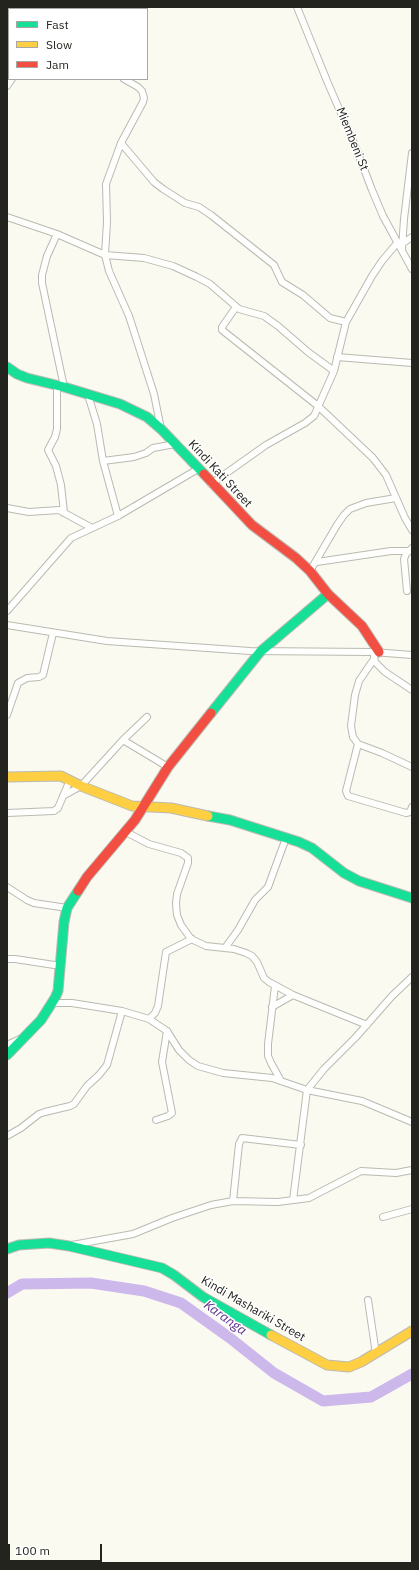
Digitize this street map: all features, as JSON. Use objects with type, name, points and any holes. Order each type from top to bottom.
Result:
[{"type":"street","name":"Miembeni St","points":[[297,7],[383,216],[401,245],[412,269]]},
{"type":"street","points":[[126,80],[138,87],[142,91],[144,98],[121,143],[106,184],[107,222],[105,255],[109,271],[129,316],[154,394],[161,429]]},
{"type":"street","points":[[121,143],[154,182],[185,203],[199,208],[211,215],[274,265],[282,282],[303,295],[330,318],[346,322]]},
{"type":"street","points":[[401,245],[412,153]]},
{"type":"street","points":[[7,217],[57,234],[105,255],[144,258],[173,266],[210,284],[236,307],[264,316],[334,371]]},
{"type":"street","points":[[57,234],[47,256],[42,275],[42,283],[61,386],[57,429],[55,437],[48,450],[56,466],[61,485],[64,513]]},
{"type":"street","points":[[211,484],[266,445],[311,419],[316,412],[334,371],[346,322],[372,276],[401,245],[412,237]]},
{"type":"street","points":[[236,307],[222,326],[222,330],[318,406],[374,458],[386,475],[412,530]]},
{"type":"street","points":[[338,357],[412,364]]},
{"type":"street","name":"Kindi Kati Street","points":[[7,367],[17,374],[27,378],[61,386],[120,404],[147,417],[161,429],[252,526],[296,558],[328,594],[362,626],[375,654]]},
{"type":"street","points":[[88,394],[97,424],[103,461],[118,516]]},
{"type":"street","points":[[103,461],[134,457],[146,453],[153,448],[175,444]]},
{"type":"street","points":[[7,611],[71,538],[118,516],[198,469]]},
{"type":"street","points":[[310,572],[337,525],[350,509],[396,498]]},
{"type":"street","points":[[7,508],[28,512],[54,510],[64,513],[92,528]]},
{"type":"street","points":[[317,562],[390,551],[410,550]]},
{"type":"street","points":[[407,591],[404,564],[405,556],[410,550]]},
{"type":"street","points":[[7,1055],[41,1020],[58,991],[63,928],[67,908],[87,877],[126,832],[144,807],[168,767],[260,652],[328,594]]},
{"type":"street","points":[[7,625],[107,641],[260,652],[412,655]]},
{"type":"street","points":[[7,715],[18,683],[27,678],[39,677],[43,675],[53,633]]},
{"type":"street","points":[[375,654],[377,665],[412,690]]},
{"type":"street","points":[[375,654],[359,681],[352,712],[351,726],[353,737],[358,744],[412,767]]},
{"type":"street","points":[[63,796],[80,786],[122,740],[147,717]]},
{"type":"street","points":[[122,740],[168,767]]},
{"type":"street","points":[[358,744],[346,791],[348,796],[406,813],[410,812],[412,807]]},
{"type":"street","points":[[7,777],[56,776],[70,780],[80,786],[132,806],[171,808],[230,820],[299,842],[312,848],[344,873],[359,881],[412,898]]},
{"type":"street","points":[[7,813],[54,811],[58,808],[70,780]]},
{"type":"street","points":[[126,832],[148,844],[181,853],[188,858],[188,863],[176,894],[176,915],[192,940],[206,946],[226,948],[246,953],[252,956],[257,962],[264,978],[275,986],[293,995],[367,1025]]},
{"type":"street","points":[[226,948],[255,900],[268,887],[286,838]]},
{"type":"street","points":[[7,887],[34,903],[67,908]]},
{"type":"street","points":[[150,1019],[158,1006],[166,952],[192,940]]},
{"type":"street","points":[[7,959],[61,966]]},
{"type":"street","points":[[293,1200],[307,1090],[324,1068],[412,977]]},
{"type":"street","points":[[275,986],[268,1056],[281,1081]]},
{"type":"street","points":[[272,1008],[293,995]]},
{"type":"street","points":[[52,1003],[72,1003],[122,1011],[150,1019],[167,1031],[179,1050],[189,1060],[198,1066],[223,1073],[262,1077],[281,1081],[307,1090],[362,1101],[412,1122]]},
{"type":"street","points":[[7,1136],[21,1128],[39,1114],[74,1104],[87,1086],[107,1065],[122,1011]]},
{"type":"street","points":[[156,1120],[172,1113],[162,1062],[167,1031]]},
{"type":"street","points":[[7,1045],[23,1038]]},
{"type":"street","points":[[233,1201],[239,1144],[242,1138],[301,1146]]},
{"type":"street","points":[[69,1246],[133,1234],[172,1218],[233,1201],[278,1202],[309,1198],[361,1171],[396,1173],[412,1170]]},
{"type":"street","points":[[383,1217],[412,1209]]},
{"type":"street","name":"Kindi Mashariki Street","points":[[7,1249],[19,1245],[49,1243],[69,1246],[162,1268],[174,1275],[203,1297],[327,1365],[349,1367],[376,1354],[412,1331]]},
{"type":"street","points":[[368,1300],[376,1354]]},
{"type":"waterway","name":"Karanga","points":[[7,1293],[22,1284],[91,1283],[144,1291],[181,1303],[230,1338],[274,1373],[323,1401],[371,1397],[412,1374]]},
{"type":"traffic: fast","points":[[7,367],[17,374],[27,378],[64,387],[120,404],[147,417],[161,429],[204,474]]},
{"type":"traffic: fast","points":[[211,713],[260,652],[328,594]]},
{"type":"traffic: fast","points":[[208,816],[230,820],[299,842],[312,848],[344,873],[359,881],[412,898]]},
{"type":"traffic: fast","points":[[7,1055],[41,1020],[55,998],[58,991],[64,922],[67,908],[78,891]]},
{"type":"traffic: fast","points":[[7,1249],[19,1245],[49,1243],[69,1246],[162,1268],[174,1275],[203,1297],[271,1335]]},
{"type":"traffic: slow","points":[[7,777],[61,776],[81,786],[132,806],[171,808],[208,816]]},
{"type":"traffic: slow","points":[[271,1335],[327,1365],[349,1367],[361,1362],[412,1331]]},
{"type":"traffic: jam","points":[[204,474],[252,525],[296,558],[310,571],[328,594],[362,626],[379,652]]},
{"type":"traffic: jam","points":[[78,891],[87,877],[135,820],[168,767],[211,713]]}]
